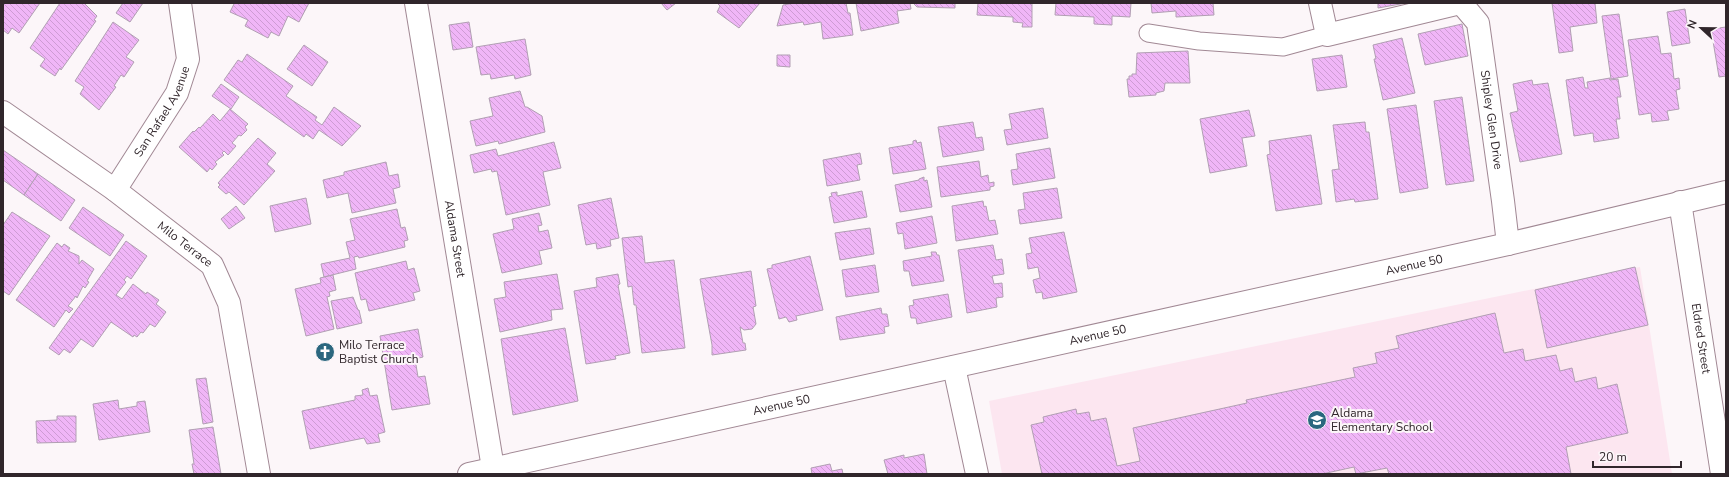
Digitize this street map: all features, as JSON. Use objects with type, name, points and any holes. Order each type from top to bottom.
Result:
[{"type":"street","name":"San Rafael Avenue","points":[[115,190],[177,93],[188,59],[180,3]]},
{"type":"street","name":"Aldama Street","points":[[416,3],[493,471]]},
{"type":"street","points":[[1320,3],[1327,35],[1460,3]]},
{"type":"street","name":"Shipley Glen Drive","points":[[1460,3],[1478,23],[1508,244]]},
{"type":"street","name":"Milo Terrace","points":[[3,112],[115,190],[212,265],[229,303],[259,474]]},
{"type":"street","name":"Avenue 50","points":[[469,474],[493,471],[1508,244],[1726,192]]},
{"type":"street","name":"Eldred Street","points":[[1680,202],[1722,474]]},
{"type":"street","points":[[954,367],[976,474]]},
{"type":"lane","points":[[1148,34],[1199,41],[1283,47],[1327,35]]},
{"type":"shaded area","points":[[1640,267],[1672,474],[1002,474],[989,401]]},
{"type":"building","points":[[3,3],[40,3],[19,33],[12,28],[8,34],[3,30]]},
{"type":"building","points":[[60,3],[84,3],[97,16],[94,20],[96,21],[61,70],[60,68],[55,76],[40,66],[45,59],[30,48]]},
{"type":"building","points":[[123,3],[143,3],[130,22],[116,13]]},
{"type":"building","points":[[233,3],[309,3],[299,22],[288,16],[279,36],[271,32],[268,38],[245,26],[248,20],[230,12],[234,4]]},
{"type":"building","points":[[661,3],[676,3],[667,10]]},
{"type":"building","points":[[717,3],[760,3],[739,28],[717,12],[720,6]]},
{"type":"building","points":[[795,3],[846,3],[848,13],[850,13],[853,35],[823,39],[821,22],[804,25],[803,22],[777,26],[783,5]]},
{"type":"building","points":[[856,3],[910,3],[911,9],[897,11],[899,23],[861,31]]},
{"type":"building","points":[[913,3],[955,3],[955,8],[917,7]]},
{"type":"building","points":[[978,3],[1032,3],[1032,27],[1022,27],[1023,23],[1013,22],[1013,17],[977,15]]},
{"type":"building","points":[[1056,3],[1131,3],[1130,17],[1112,16],[1112,25],[1094,24],[1094,17],[1055,15]]},
{"type":"building","points":[[1151,3],[1213,3],[1214,15],[1176,17],[1176,11],[1152,13]]},
{"type":"building","points":[[1378,3],[1406,3],[1378,8]]},
{"type":"building","points":[[1552,3],[1595,3],[1597,23],[1570,27],[1573,51],[1559,53]]},
{"type":"building","points":[[1685,9],[1690,43],[1672,46],[1667,12]]},
{"type":"building","points":[[1619,14],[1628,76],[1611,79],[1602,16]]},
{"type":"building","points":[[113,22],[139,40],[126,57],[134,62],[124,77],[121,75],[114,86],[116,87],[99,110],[80,94],[84,87],[75,81]]},
{"type":"building","points":[[469,22],[473,47],[453,50],[449,25]]},
{"type":"building","points":[[1462,24],[1468,56],[1425,65],[1418,34]]},
{"type":"building","points":[[1726,27],[1726,76],[1719,77],[1711,29]]},
{"type":"building","points":[[1658,36],[1661,54],[1671,53],[1674,79],[1679,78],[1680,89],[1676,90],[1679,109],[1667,111],[1669,120],[1652,122],[1651,113],[1639,115],[1628,40]]},
{"type":"building","points":[[1402,38],[1415,93],[1383,100],[1374,59],[1376,59],[1373,45]]},
{"type":"building","points":[[525,39],[531,75],[515,79],[514,75],[491,79],[490,74],[481,75],[476,47]]},
{"type":"building","points":[[304,45],[328,62],[312,86],[287,69]]},
{"type":"building","points":[[1188,51],[1190,83],[1165,83],[1164,91],[1156,93],[1156,95],[1129,97],[1127,79],[1129,79],[1129,76],[1132,76],[1132,74],[1136,74],[1137,53]]},
{"type":"building","points":[[247,54],[293,86],[286,96],[317,117],[315,120],[322,125],[334,107],[361,126],[342,146],[319,130],[313,139],[306,134],[304,137],[224,80],[238,60],[242,62]]},
{"type":"building","points":[[777,55],[790,55],[790,67],[777,66]]},
{"type":"building","points":[[1342,55],[1347,87],[1317,91],[1312,59]]},
{"type":"building","points":[[1583,77],[1585,88],[1588,88],[1587,82],[1610,78],[1610,80],[1618,79],[1621,97],[1617,97],[1620,119],[1616,119],[1619,138],[1594,142],[1593,133],[1574,136],[1566,80]]},
{"type":"building","points":[[1532,80],[1533,85],[1548,83],[1562,154],[1520,162],[1510,113],[1518,111],[1513,84]]},
{"type":"building","points":[[221,84],[239,97],[231,109],[212,96]]},
{"type":"building","points":[[520,91],[525,107],[542,116],[545,132],[499,144],[498,141],[476,146],[470,121],[493,116],[489,98]]},
{"type":"building","points":[[1462,97],[1474,181],[1446,185],[1434,101]]},
{"type":"building","points":[[1416,105],[1428,188],[1400,193],[1387,109]]},
{"type":"building","points":[[1043,108],[1048,138],[1007,145],[1004,130],[1012,129],[1009,114]]},
{"type":"building","points":[[230,109],[248,124],[245,127],[247,130],[241,136],[239,135],[232,143],[236,146],[228,155],[224,151],[222,153],[224,155],[215,162],[217,164],[212,170],[210,168],[207,172],[179,147],[193,131],[194,132],[199,127],[200,128],[213,114],[220,121]]},
{"type":"building","points":[[1249,110],[1255,136],[1242,138],[1247,166],[1210,173],[1200,119]]},
{"type":"building","points":[[973,122],[976,138],[982,137],[984,150],[943,157],[938,127]]},
{"type":"building","points":[[1365,122],[1366,132],[1369,132],[1378,199],[1355,202],[1354,199],[1336,202],[1332,170],[1339,169],[1333,125]]},
{"type":"building","points":[[1311,135],[1322,204],[1276,211],[1267,155],[1270,154],[1269,141]]},
{"type":"building","points":[[258,138],[276,153],[267,164],[275,171],[244,205],[229,192],[226,194],[218,187],[220,185],[218,183]]},
{"type":"building","points":[[916,140],[917,143],[921,142],[926,169],[893,174],[889,148],[913,144],[913,141]]},
{"type":"building","points":[[554,142],[561,168],[543,172],[550,205],[506,215],[497,171],[492,172],[491,169],[474,173],[470,155],[496,149],[498,156]]},
{"type":"building","points":[[1050,148],[1055,178],[1013,185],[1011,170],[1018,169],[1016,154]]},
{"type":"building","points":[[3,150],[38,174],[24,195],[3,180]]},
{"type":"building","points":[[860,153],[862,164],[857,165],[860,180],[827,186],[823,160]]},
{"type":"building","points":[[979,161],[981,177],[988,175],[989,183],[994,182],[994,186],[990,187],[990,190],[941,197],[937,167]]},
{"type":"building","points":[[386,162],[389,176],[398,174],[400,187],[393,189],[396,203],[352,213],[348,193],[327,198],[323,180],[344,175],[344,172]]},
{"type":"building","points":[[38,174],[75,200],[61,221],[24,195]]},
{"type":"building","points":[[924,177],[924,181],[927,180],[932,207],[900,212],[895,185],[919,180]]},
{"type":"building","points":[[1057,188],[1062,218],[1020,224],[1018,210],[1025,209],[1023,193]]},
{"type":"building","points":[[862,191],[867,217],[834,223],[829,197],[832,196],[831,193],[837,192],[837,196]]},
{"type":"building","points":[[306,198],[311,224],[275,232],[270,206]]},
{"type":"building","points":[[611,198],[619,238],[610,240],[611,246],[597,249],[596,243],[586,245],[578,205]]},
{"type":"building","points":[[983,201],[984,207],[986,206],[989,221],[995,220],[998,234],[956,241],[952,206]]},
{"type":"building","points":[[236,206],[245,218],[229,229],[221,219]]},
{"type":"building","points":[[83,207],[124,235],[110,256],[69,228]]},
{"type":"building","points":[[397,209],[401,228],[405,227],[408,240],[404,241],[405,247],[359,258],[358,256],[354,257],[356,269],[324,277],[321,264],[350,258],[346,242],[355,240],[350,219]]},
{"type":"building","points":[[12,212],[50,236],[9,295],[3,291],[3,225]]},
{"type":"building","points":[[539,213],[542,225],[538,226],[539,232],[548,230],[552,248],[539,251],[542,264],[502,273],[493,234],[514,229],[512,219]]},
{"type":"building","points":[[932,216],[937,243],[905,249],[903,233],[898,234],[896,223]]},
{"type":"building","points":[[870,228],[874,254],[840,260],[835,233]]},
{"type":"building","points":[[1064,232],[1077,292],[1043,299],[1042,292],[1036,293],[1033,280],[1040,278],[1038,267],[1028,269],[1026,254],[1032,253],[1029,238]]},
{"type":"building","points":[[642,236],[645,263],[674,260],[685,348],[642,353],[632,286],[628,287],[622,238]]},
{"type":"building","points":[[126,241],[147,256],[131,279],[127,276],[124,280],[126,282],[116,295],[122,299],[133,284],[146,294],[147,292],[159,300],[156,304],[166,312],[155,327],[150,324],[143,333],[141,332],[137,337],[134,335],[133,337],[111,322],[93,347],[81,339],[70,353],[64,349],[59,355],[49,348]]},
{"type":"building","points":[[57,243],[62,247],[64,244],[70,248],[68,251],[79,256],[79,264],[82,260],[94,269],[85,288],[83,286],[77,298],[76,296],[68,306],[73,309],[69,313],[66,310],[54,327],[16,300]]},
{"type":"building","points":[[993,245],[996,260],[1002,259],[1004,274],[992,276],[994,284],[1002,283],[1003,297],[996,298],[997,307],[967,313],[958,250]]},
{"type":"building","points":[[931,252],[936,252],[937,255],[939,255],[944,281],[912,286],[909,271],[904,271],[903,261],[932,256]]},
{"type":"building","points":[[810,256],[823,310],[796,316],[797,320],[789,322],[786,317],[779,319],[767,269],[772,268],[772,265]]},
{"type":"building","points":[[406,261],[408,270],[414,268],[420,291],[413,293],[415,300],[369,311],[366,299],[361,300],[355,273]]},
{"type":"building","points":[[875,265],[879,292],[846,297],[842,270]]},
{"type":"building","points":[[1635,267],[1648,325],[1547,348],[1535,290]]},
{"type":"building","points":[[751,271],[756,306],[753,307],[756,324],[752,329],[744,330],[740,327],[746,350],[712,355],[712,345],[700,279]]},
{"type":"building","points":[[557,274],[563,309],[551,310],[552,320],[500,332],[494,299],[506,297],[504,282]]},
{"type":"building","points":[[618,274],[620,284],[618,285],[630,353],[615,356],[616,359],[586,364],[574,291],[597,287],[596,278]]},
{"type":"building","points":[[333,275],[336,290],[329,292],[330,296],[327,297],[334,329],[306,336],[295,289],[321,283],[320,278]]},
{"type":"building","points":[[948,294],[952,317],[917,324],[916,318],[911,318],[909,306],[914,305],[913,300]]},
{"type":"building","points":[[353,297],[359,310],[362,323],[337,329],[331,301]]},
{"type":"building","points":[[881,308],[882,314],[887,314],[889,326],[884,327],[885,333],[840,340],[836,317]]},
{"type":"building","points":[[1495,313],[1504,353],[1523,349],[1525,361],[1556,355],[1560,371],[1572,368],[1575,382],[1596,377],[1598,389],[1617,384],[1628,433],[1566,447],[1571,474],[1389,474],[1387,468],[1356,474],[1354,467],[1322,474],[1042,474],[1031,425],[1044,422],[1043,417],[1076,409],[1077,414],[1089,412],[1091,421],[1106,418],[1117,466],[1140,461],[1133,428],[1247,403],[1246,400],[1355,377],[1353,368],[1377,363],[1375,353],[1399,348],[1396,336]]},
{"type":"building","points":[[565,328],[578,401],[513,415],[501,339]]},
{"type":"building","points":[[418,329],[423,357],[415,359],[418,377],[425,376],[430,404],[392,410],[380,336]]},
{"type":"building","points":[[206,378],[213,422],[203,424],[196,379]]},
{"type":"building","points":[[368,388],[370,396],[377,395],[385,432],[378,434],[380,442],[367,444],[364,438],[310,449],[302,411],[355,400],[355,396],[363,395],[362,390]]},
{"type":"building","points":[[118,400],[119,409],[137,406],[137,402],[145,401],[150,432],[99,440],[93,404]]},
{"type":"building","points":[[57,416],[76,416],[76,442],[37,443],[36,421],[57,420]]},
{"type":"building","points":[[213,427],[221,474],[194,474],[189,430]]},
{"type":"building","points":[[924,454],[927,474],[888,474],[884,460],[904,455],[904,458]]},
{"type":"building","points":[[830,464],[832,471],[842,469],[843,474],[812,474],[811,468]]},
{"type":"place","name":"Milo Terrace Baptist Church","points":[[325,352]]},
{"type":"place","name":"Aldama Elementary School","points":[[1317,420]]}]
